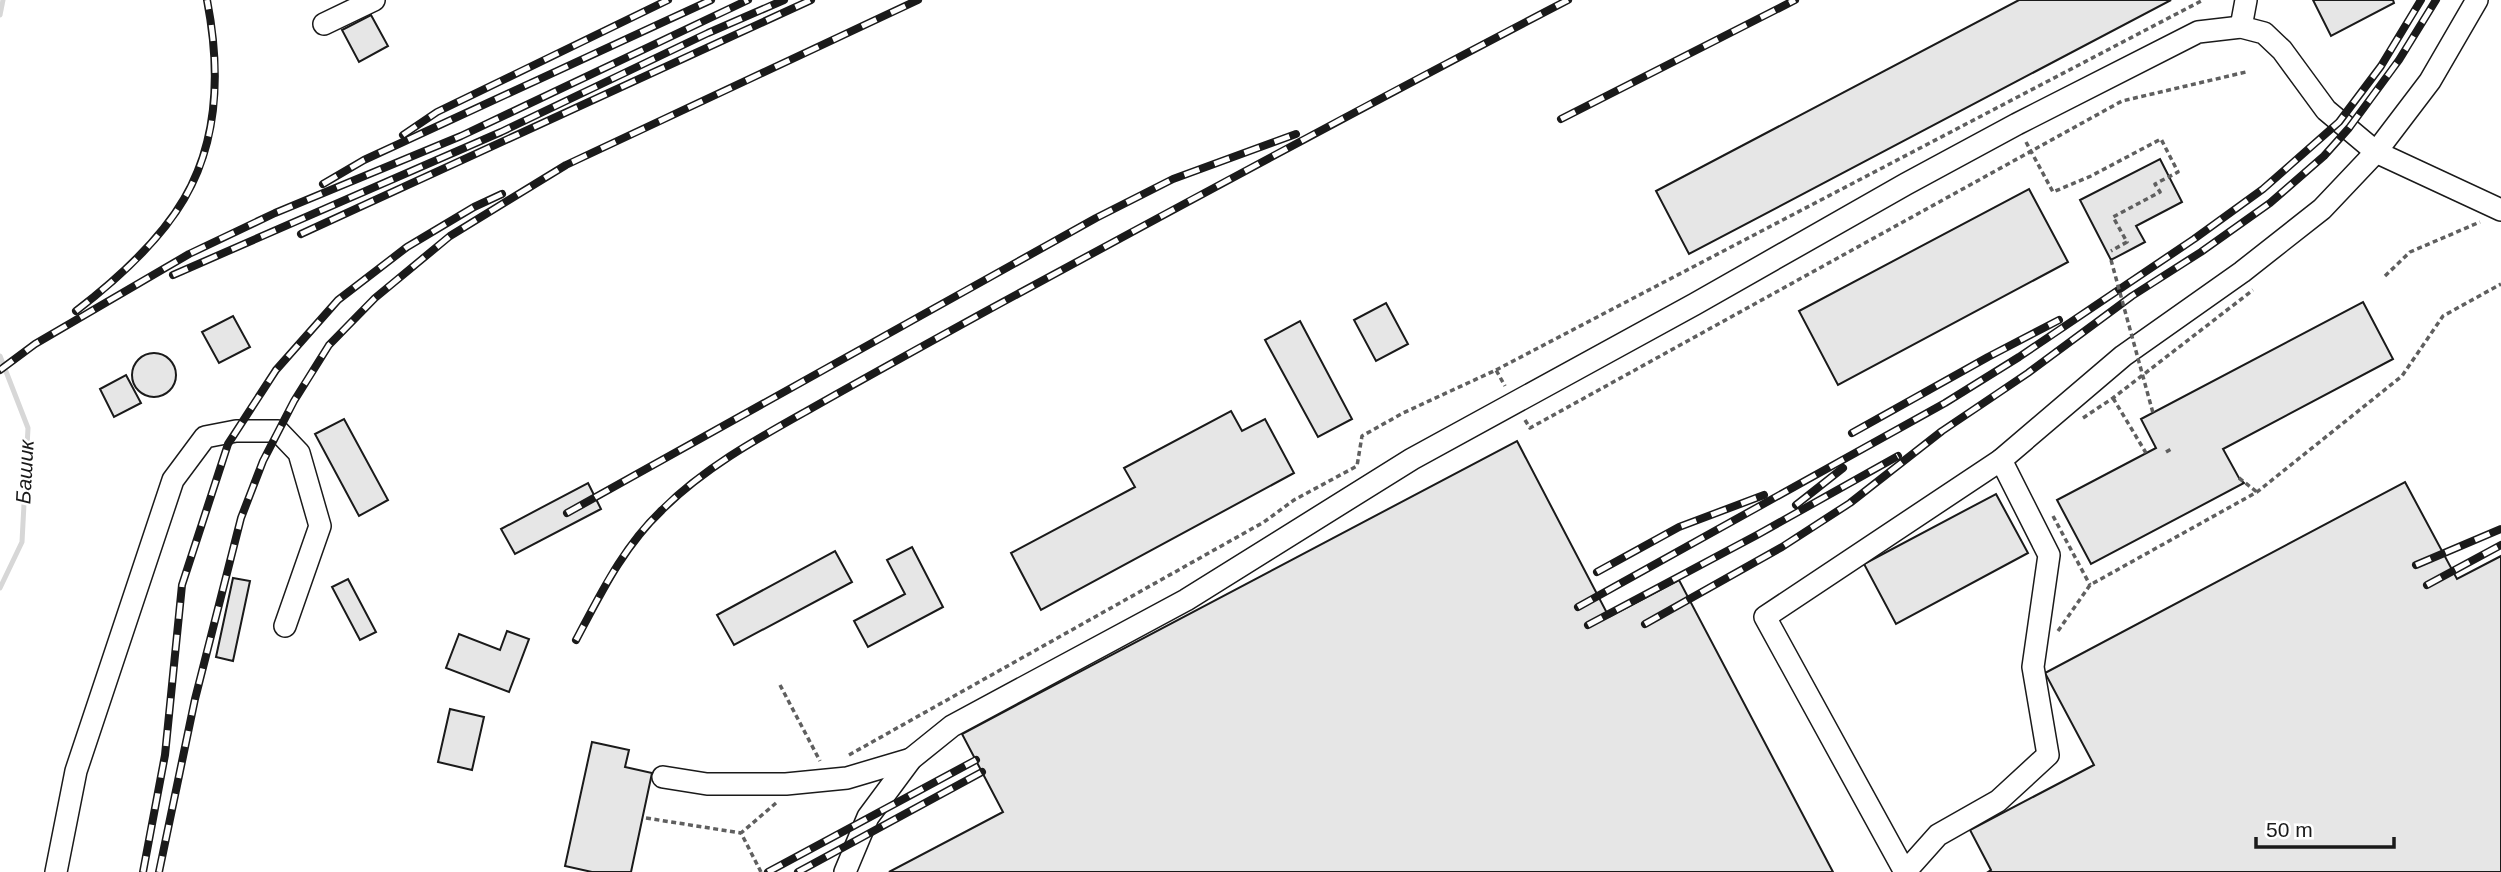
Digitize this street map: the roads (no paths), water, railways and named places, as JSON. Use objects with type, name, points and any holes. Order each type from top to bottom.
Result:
[{"type":"lane","points":[[324,24],[374,0]]},
{"type":"lane","points":[[2241,27],[2246,0]]},
{"type":"lane","points":[[2001,460],[2049,555],[2033,667],[2048,755],[1998,801],[1938,835],[1905,872],[1765,617],[2001,460],[2123,356],[2242,272],[2322,209],[2376,152],[2430,81],[2477,0]]},
{"type":"lane","points":[[845,872],[868,817],[911,758],[952,726],[1186,600],[1412,459],[2017,124],[2199,32],[2241,27],[2264,33],[2282,50],[2326,110],[2376,152],[2495,214]]},
{"type":"lane","points":[[56,872],[76,771],[173,480],[205,437],[236,430],[278,431],[299,453],[320,526],[285,626]]},
{"type":"lane","points":[[663,777],[707,784],[786,784],[847,778],[911,758]]},
{"type":"waterway","name":"Башик","points":[[0,15],[3,0]]},
{"type":"waterway","name":"Башик","points":[[0,356],[28,428],[22,542],[0,588]]},
{"type":"railway","points":[[76,311],[121,274],[149,245],[174,215],[196,176],[205,152],[214,102],[214,51],[207,0]]},
{"type":"railway","points":[[403,135],[437,112],[668,0]]},
{"type":"railway","points":[[323,184],[364,160],[711,0]]},
{"type":"railway","points":[[0,370],[35,344],[189,254],[275,213],[461,136],[748,0]]},
{"type":"railway","points":[[173,275],[501,132],[708,33],[784,0]]},
{"type":"railway","points":[[301,234],[811,0]]},
{"type":"railway","points":[[159,872],[195,699],[241,518],[263,461],[294,401],[329,345],[375,298],[450,236],[566,165],[918,0]]},
{"type":"railway","points":[[576,640],[614,571],[648,524],[678,495],[730,456],[979,315],[1568,0]]},
{"type":"railway","points":[[1561,119],[1795,0]]},
{"type":"railway","points":[[1578,607],[1945,403],[2019,357],[2194,239],[2263,189],[2339,122],[2381,66],[2421,0]]},
{"type":"railway","points":[[1645,624],[1782,547],[1850,503],[1942,431],[2028,373],[2132,296],[2270,203],[2324,156],[2349,128],[2399,60],[2436,0]]},
{"type":"railway","points":[[567,513],[1096,218],[1173,179],[1296,134]]},
{"type":"railway","points":[[143,872],[165,755],[182,585],[228,444],[276,370],[338,300],[407,247],[474,207],[502,194]]},
{"type":"railway","points":[[1852,433],[2059,320]]},
{"type":"railway","points":[[1588,625],[1898,456]]},
{"type":"railway","points":[[1796,505],[1843,468]]},
{"type":"railway","points":[[1597,572],[1679,527],[1764,495]]},
{"type":"railway","points":[[2416,565],[2501,529]]},
{"type":"railway","points":[[2427,585],[2501,545]]},
{"type":"railway","points":[[768,872],[976,760]]},
{"type":"railway","points":[[798,872],[982,772]]}]
